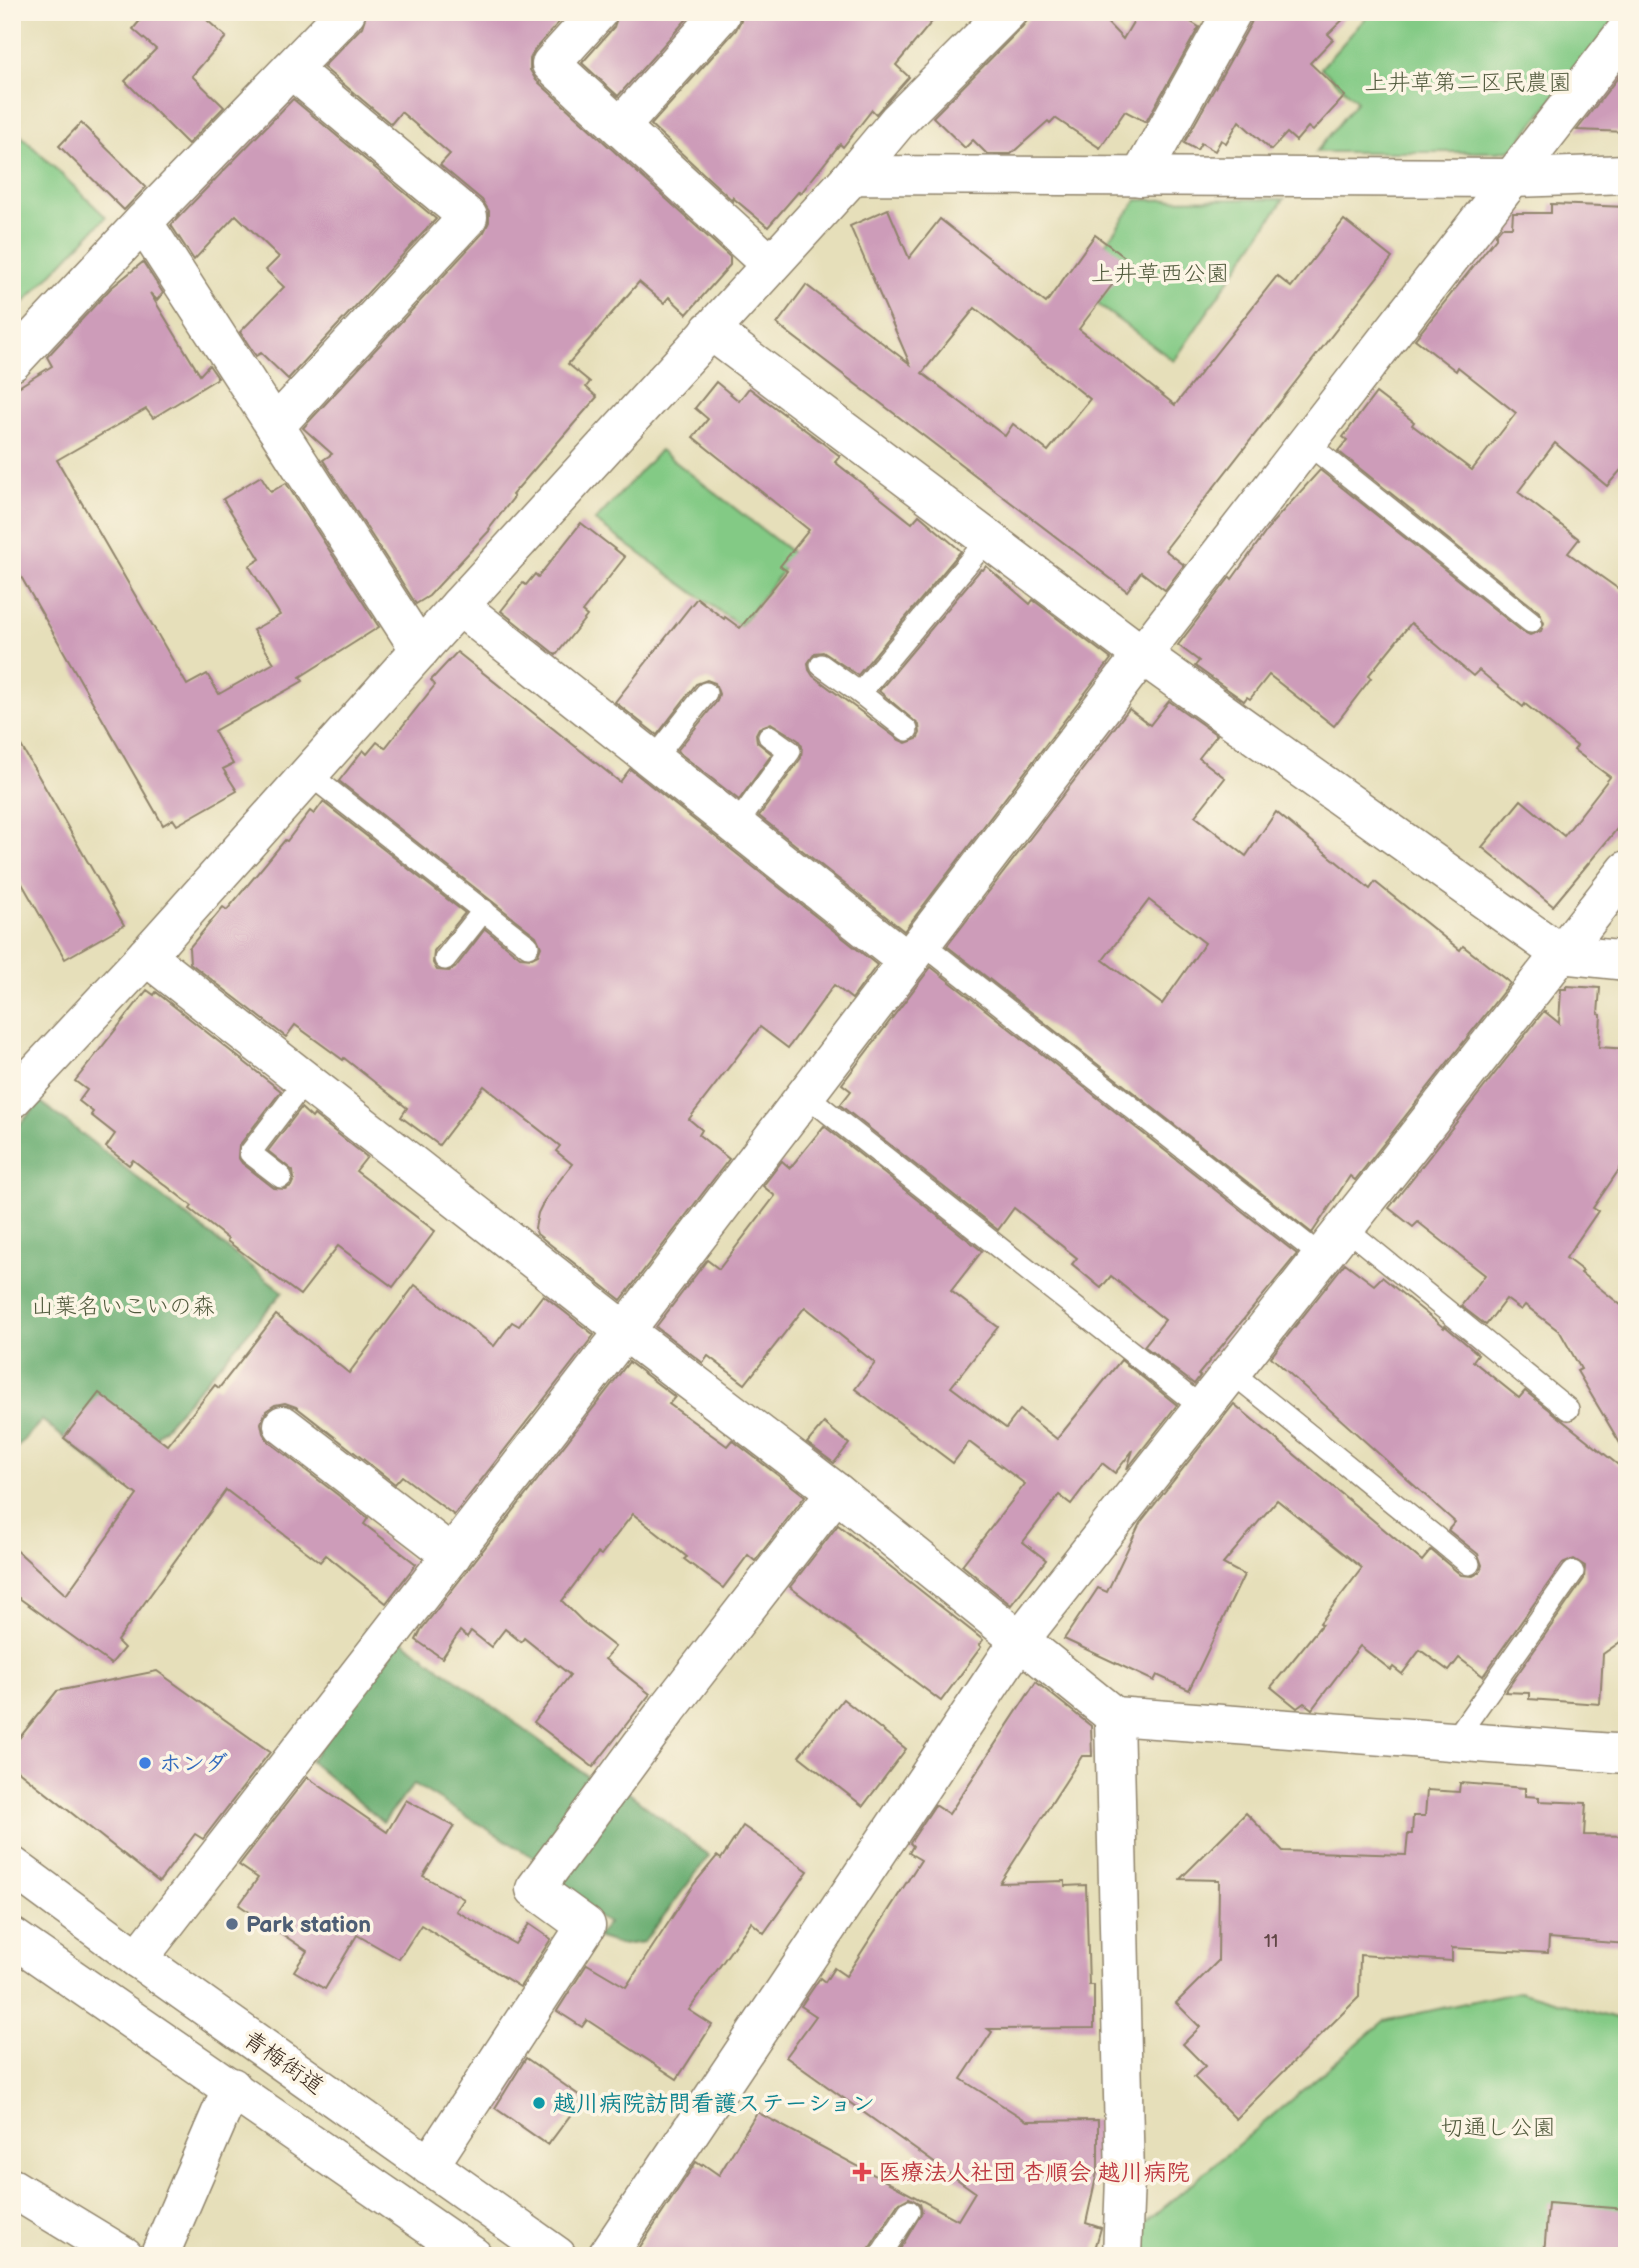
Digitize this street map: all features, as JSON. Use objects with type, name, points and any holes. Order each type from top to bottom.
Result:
[{"type":"street","points":[[12,362],[346,12]]},
{"type":"street","points":[[598,12],[551,64],[770,264]]},
{"type":"street","points":[[620,127],[720,15],[718,12]]},
{"type":"street","points":[[12,1098],[146,956],[459,606],[853,175],[898,121],[1007,12]]},
{"type":"street","points":[[1140,177],[1232,12]]},
{"type":"street","points":[[138,1959],[1627,30]]},
{"type":"street","points":[[275,426],[468,217],[291,69]]},
{"type":"street","points":[[853,175],[1513,177],[1627,174]]},
{"type":"street","points":[[143,222],[420,650]]},
{"type":"street","points":[[710,330],[1142,655],[1561,954],[1627,961]]},
{"type":"street","points":[[459,606],[737,824],[915,952]]},
{"type":"street","points":[[607,2256],[1018,1641],[1627,870]]},
{"type":"street","points":[[146,956],[625,1331],[836,1492],[1114,1716],[1627,1754]]},
{"type":"street","points":[[283,1425],[452,1555]]},
{"type":"street","points":[[429,2166],[586,1926],[534,1889],[667,1710],[836,1492]]},
{"type":"street","points":[[1114,1716],[1125,2178],[1122,2256]]},
{"type":"street","name":"青梅街道","points":[[12,1866],[138,1959],[557,2256]]},
{"type":"street","points":[[12,1937],[473,2256]]},
{"type":"street","points":[[159,2256],[232,2087]]},
{"type":"street","points":[[12,2188],[124,2256]]},
{"type":"lane","points":[[1307,443],[1531,622]]},
{"type":"lane","points":[[860,693],[988,539]]},
{"type":"lane","points":[[821,666],[907,730]]},
{"type":"lane","points":[[654,760],[706,693]]},
{"type":"lane","points":[[737,824],[790,751],[769,736]]},
{"type":"lane","points":[[309,774],[528,946]]},
{"type":"lane","points":[[445,959],[484,910]]},
{"type":"lane","points":[[915,952],[1321,1256]]},
{"type":"lane","points":[[281,1177],[250,1153],[305,1081]]},
{"type":"lane","points":[[806,1095],[1201,1407]]},
{"type":"lane","points":[[1344,1227],[1568,1409]]},
{"type":"lane","points":[[1230,1371],[1469,1564]]},
{"type":"lane","points":[[1453,1742],[1573,1572]]},
{"type":"lane","points":[[880,2256],[909,2211]]},
{"type":"green space","name":"上井草第二区民農園","points":[[1371,12],[1621,12],[1513,149],[1498,152],[1316,152],[1357,101],[1321,68]]},
{"type":"green space","points":[[12,127],[106,217],[12,315]]},
{"type":"green space","name":"上井草西公園","points":[[1284,199],[1174,361],[1074,287],[1137,200]]},
{"type":"green space","points":[[660,450],[795,555],[740,626],[595,521]]},
{"type":"green space","name":"山葉名いこいの森","points":[[41,1102],[283,1292],[117,1482],[42,1420],[12,1453],[12,1132]]},
{"type":"green space","points":[[402,1640],[597,1783],[536,1859],[414,1784],[383,1822],[310,1761]]},
{"type":"green space","points":[[624,1789],[709,1856],[644,1942],[622,1945],[596,1937],[608,1923],[561,1896],[560,1875]]},
{"type":"green space","name":"切通し公園","points":[[1519,1991],[1627,2022],[1627,2256],[1129,2256],[1129,2237],[1384,2021]]},
{"type":"building","points":[[147,12],[198,12],[226,37],[192,76],[224,107],[188,144],[125,81],[156,49],[133,29]]},
{"type":"building","points":[[367,12],[568,12],[535,49],[530,59],[530,70],[536,80],[730,257],[730,265],[687,314],[669,297],[664,303],[639,282],[568,364],[590,382],[586,387],[597,397],[512,495],[514,497],[490,530],[429,596],[416,604],[323,460],[332,454],[303,428],[484,232],[489,222],[489,211],[482,200],[440,165],[450,154],[401,112],[391,124],[323,67],[362,27]]},
{"type":"building","points":[[619,12],[693,12],[618,96],[582,63],[614,27]]},
{"type":"building","points":[[741,12],[940,12],[896,65],[909,77],[876,114],[872,110],[843,147],[840,144],[801,193],[799,191],[768,227],[733,198],[733,201],[651,125],[736,30],[741,20]]},
{"type":"building","points":[[1034,12],[1097,12],[1123,39],[1139,12],[1175,12],[1199,27],[1146,122],[1125,111],[1100,148],[1055,118],[1050,123],[1048,121],[1011,154],[987,154],[973,140],[965,148],[933,117]]},
{"type":"building","points":[[1254,12],[1351,12],[1328,34],[1333,39],[1310,63],[1345,96],[1313,131],[1308,127],[1296,141],[1287,133],[1271,150],[1239,121],[1226,143],[1221,140],[1215,151],[1201,143],[1197,150],[1184,143],[1251,23]]},
{"type":"building","points":[[1627,66],[1627,132],[1577,130]]},
{"type":"building","points":[[293,99],[436,219],[288,379],[261,353],[256,356],[240,332],[284,287],[266,270],[279,257],[236,215],[194,260],[171,225]]},
{"type":"building","points":[[81,123],[146,187],[124,210],[59,146]]},
{"type":"building","points":[[1551,204],[1627,207],[1627,463],[1607,486],[1555,443],[1518,492],[1579,539],[1568,553],[1627,595],[1627,817],[1553,906],[1482,847],[1521,800],[1564,836],[1610,777],[1574,750],[1577,746],[1525,704],[1523,707],[1479,670],[1473,676],[1411,623],[1368,676],[1371,678],[1334,726],[1269,675],[1250,699],[1247,697],[1244,701],[1195,666],[1199,661],[1178,645],[1230,577],[1232,579],[1273,522],[1320,470],[1523,632],[1530,635],[1541,631],[1544,623],[1539,612],[1338,451],[1347,440],[1343,437],[1376,393],[1414,422],[1412,425],[1472,470],[1516,413],[1458,367],[1456,371],[1415,339],[1502,227],[1512,227],[1513,213],[1551,213]]},
{"type":"building","points":[[888,209],[909,258],[940,219],[1046,303],[1095,235],[1130,261],[1079,329],[1175,405],[1277,276],[1291,287],[1344,220],[1392,258],[1165,550],[1184,565],[1165,590],[1141,572],[1127,591],[777,324],[806,285],[910,364],[850,226]],"holes":[[[975,308],[1090,399],[1048,451],[1013,424],[1005,436],[922,373]]]},
{"type":"building","points":[[143,262],[163,293],[157,300],[150,293],[200,375],[209,365],[218,378],[153,418],[146,409],[57,460],[187,685],[207,674],[219,694],[274,663],[253,630],[280,615],[249,566],[260,559],[223,499],[261,476],[271,492],[286,483],[379,627],[300,677],[303,681],[214,731],[233,764],[223,769],[237,791],[177,825],[173,819],[163,825],[12,561],[12,391],[52,366],[47,357],[111,288]]},
{"type":"building","points":[[716,382],[739,401],[749,388],[840,456],[835,462],[912,523],[919,515],[961,551],[858,675],[823,652],[815,653],[808,663],[813,676],[899,740],[906,743],[917,739],[920,733],[919,725],[879,691],[986,566],[1030,604],[1033,600],[1111,659],[904,931],[759,816],[801,758],[802,746],[798,740],[771,723],[759,728],[756,734],[757,742],[772,754],[739,800],[677,751],[717,701],[719,694],[715,683],[707,680],[696,684],[657,735],[615,702],[697,598],[740,628],[787,571],[780,566],[809,530],[693,437],[708,419],[695,408]]},
{"type":"building","points":[[581,523],[625,557],[582,612],[587,616],[556,655],[501,611],[523,583],[526,585],[535,574],[538,577]]},
{"type":"building","points":[[457,652],[620,782],[630,769],[877,965],[852,999],[834,985],[788,1048],[760,1027],[689,1119],[702,1130],[699,1135],[729,1159],[621,1300],[537,1234],[535,1228],[538,1213],[544,1201],[572,1164],[556,1151],[560,1146],[484,1086],[439,1145],[401,1117],[407,1108],[344,1058],[343,1060],[295,1025],[286,1037],[190,963],[189,948],[223,907],[227,910],[310,811],[314,814],[323,802],[465,913],[434,951],[433,963],[437,970],[449,971],[455,968],[485,929],[520,957],[532,958],[538,955],[541,947],[536,936],[339,781],[363,750],[367,754],[377,742],[385,748],[435,685],[431,680]]},
{"type":"building","points":[[1169,701],[1217,735],[1199,758],[1225,778],[1195,816],[1246,856],[1276,812],[1370,889],[1375,882],[1460,950],[1463,946],[1510,983],[1355,1180],[1350,1176],[1312,1233],[947,946],[1129,709],[1150,725]],"holes":[[[1149,900],[1205,943],[1162,1004],[1103,960]]]},
{"type":"building","points":[[12,730],[124,925],[65,959],[12,866]]},
{"type":"building","points":[[931,967],[1297,1254],[1198,1375],[1200,1376],[1194,1384],[1144,1346],[1165,1320],[1111,1276],[1101,1288],[1072,1264],[1077,1258],[1014,1208],[998,1230],[840,1105],[851,1091],[842,1084]]},
{"type":"building","points":[[1566,986],[1600,988],[1599,1047],[1627,1049],[1627,1158],[1593,1208],[1598,1211],[1566,1258],[1627,1310],[1627,1455],[1577,1371],[1581,1369],[1560,1332],[1525,1305],[1521,1310],[1506,1299],[1486,1325],[1461,1306],[1485,1275],[1418,1222],[1413,1227],[1389,1208],[1544,1011],[1559,1023],[1561,989],[1566,989]]},
{"type":"building","points":[[147,990],[154,995],[156,992],[281,1091],[239,1146],[238,1157],[242,1163],[274,1188],[285,1189],[291,1186],[293,1171],[268,1151],[301,1108],[312,1118],[314,1115],[367,1157],[356,1171],[435,1231],[393,1287],[338,1246],[300,1295],[227,1241],[228,1239],[190,1209],[192,1206],[133,1160],[129,1165],[106,1147],[115,1134],[91,1115],[93,1112],[79,1101],[87,1090],[75,1081]]},
{"type":"building","points":[[824,1126],[982,1251],[951,1291],[998,1327],[951,1387],[1006,1428],[1020,1410],[1057,1439],[1121,1360],[1177,1405],[1127,1469],[1133,1450],[1115,1473],[1102,1463],[1071,1504],[1059,1495],[1023,1542],[1046,1560],[1011,1605],[962,1565],[1025,1484],[969,1442],[953,1463],[855,1389],[875,1363],[805,1307],[745,1384],[708,1356],[703,1363],[656,1327],[707,1260],[719,1269],[775,1196],[763,1186],[782,1161],[790,1168]]},
{"type":"building","points":[[1345,1263],[1374,1285],[1382,1277],[1478,1354],[1473,1361],[1519,1398],[1525,1391],[1627,1472],[1627,1637],[1603,1654],[1600,1704],[1529,1699],[1529,1693],[1505,1692],[1584,1579],[1585,1566],[1574,1559],[1562,1564],[1483,1676],[1459,1658],[1449,1671],[1420,1650],[1402,1674],[1393,1667],[1391,1670],[1360,1646],[1312,1709],[1304,1703],[1297,1708],[1271,1687],[1322,1624],[1320,1623],[1362,1568],[1277,1500],[1223,1564],[1244,1575],[1189,1690],[1157,1675],[1154,1681],[1064,1639],[1098,1588],[1107,1592],[1140,1523],[1234,1404],[1422,1561],[1431,1550],[1461,1575],[1473,1576],[1480,1572],[1482,1565],[1478,1554],[1448,1530],[1455,1522],[1271,1357]]},
{"type":"building","points":[[415,1285],[494,1346],[512,1322],[519,1326],[543,1295],[594,1335],[454,1515],[402,1476],[395,1484],[296,1407],[285,1403],[266,1411],[261,1423],[269,1442],[368,1518],[364,1524],[416,1564],[386,1603],[326,1555],[320,1562],[226,1490],[117,1641],[124,1648],[111,1664],[12,1593],[12,1546],[66,1595],[137,1495],[64,1438],[99,1393],[167,1445],[215,1385],[219,1388],[276,1315],[349,1373]]},
{"type":"building","points":[[629,1362],[675,1397],[669,1404],[727,1446],[732,1440],[805,1496],[755,1561],[748,1555],[723,1588],[684,1559],[687,1557],[633,1514],[601,1555],[598,1553],[562,1601],[615,1647],[605,1659],[650,1694],[593,1767],[534,1722],[570,1675],[524,1638],[521,1642],[505,1629],[491,1647],[471,1631],[467,1637],[460,1631],[442,1658],[416,1640],[421,1630]]},
{"type":"building","points":[[824,1423],[849,1444],[834,1463],[807,1443]]},
{"type":"building","points":[[838,1525],[983,1640],[979,1645],[981,1647],[941,1701],[790,1587]]},
{"type":"building","points":[[157,1671],[270,1752],[203,1839],[195,1834],[159,1882],[12,1766],[12,1747],[57,1691]]},
{"type":"building","points":[[1036,1682],[1091,1726],[1092,1756],[1082,1756],[1000,1883],[1065,1881],[1065,1886],[1086,1885],[1089,1985],[1094,1985],[1094,2028],[988,2029],[992,2032],[961,2079],[1027,2121],[1098,2120],[1098,2168],[1086,2223],[1101,2228],[1093,2256],[896,2256],[922,2212],[920,2204],[909,2198],[898,2204],[867,2256],[634,2256],[696,2162],[719,2175],[757,2112],[958,2220],[975,2192],[786,2057],[816,2016],[801,2006],[820,1978],[825,1982],[834,1968],[846,1976],[921,1860],[909,1853],[913,1846],[910,1843],[935,1805],[949,1814]]},
{"type":"building","points":[[843,1699],[906,1749],[863,1806],[799,1756]]},
{"type":"building","points":[[307,1777],[387,1832],[406,1800],[454,1826],[423,1876],[464,1899],[456,1911],[515,1944],[529,1924],[551,1939],[520,1987],[421,1925],[399,1959],[357,1935],[325,1989],[294,1971],[307,1951],[239,1905],[258,1878],[239,1865]]},
{"type":"building","points":[[1460,1783],[1525,1788],[1525,1796],[1539,1797],[1539,1801],[1586,1803],[1584,1835],[1627,1836],[1627,1944],[1549,1938],[1548,1953],[1452,1948],[1452,1961],[1360,1955],[1359,1997],[1236,2119],[1194,2077],[1205,2066],[1183,2044],[1200,2027],[1176,2003],[1218,1961],[1219,1880],[1180,1879],[1246,1813],[1283,1851],[1406,1855],[1408,1834],[1412,1834],[1413,1816],[1425,1816],[1427,1790],[1459,1792]]},
{"type":"building","points":[[743,1826],[808,1871],[764,1933],[751,1922],[689,2010],[712,2025],[677,2079],[587,2020],[582,2027],[557,2011],[587,1964],[626,1987],[694,1884],[717,1856],[721,1859]]},
{"type":"building","name":"越川病院訪問看護ステーション","points":[[526,2058],[583,2098],[548,2145],[495,2108]]},
{"type":"building","points":[[1548,2203],[1627,2209],[1627,2256],[1544,2256]]},
{"type":"place","name":"ホンダ","points":[[145,1763]]},
{"type":"place","name":"Park station","points":[[232,1924]]},
{"type":"place","name":"越川病院訪問看護ステーション","points":[[539,2103]]},
{"type":"place","name":"医療法人社団 杏順会 越川病院","points":[[862,2172]]}]
